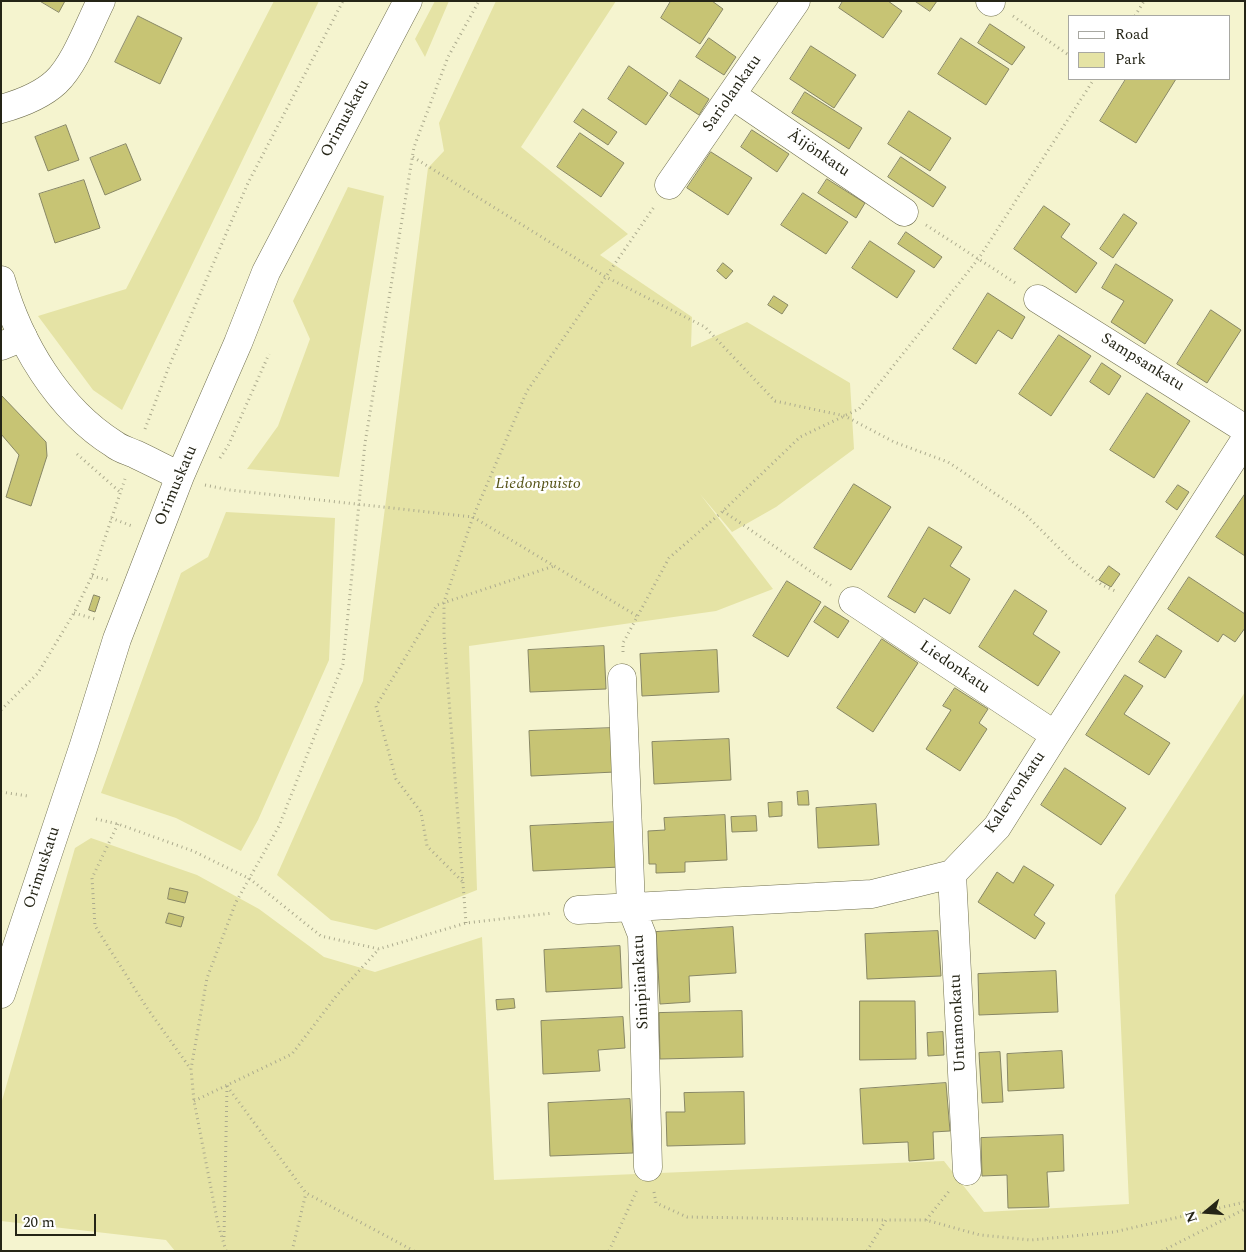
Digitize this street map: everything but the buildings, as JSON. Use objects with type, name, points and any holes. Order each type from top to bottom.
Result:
[{"type":"street","points":[[1,109],[34,96],[56,82],[69,66],[102,1]]},
{"type":"street","name":"Orimuskatu","points":[[1,994],[84,745],[117,639],[156,536],[190,484],[238,343],[266,272],[408,1]]},
{"type":"street","name":"Sariolankatu","points":[[668,185],[796,1]]},
{"type":"street","name":"Äijönkatu","points":[[732,95],[904,212]]},
{"type":"street","points":[[1,280],[6,297],[12,341],[75,410],[88,424],[115,445],[190,484]]},
{"type":"street","name":"Sampsankatu","points":[[1038,299],[1245,428]]},
{"type":"street","name":"Kalervonkatu","points":[[952,874],[997,827],[1054,735],[1245,440]]},
{"type":"street","name":"Liedonkatu","points":[[853,601],[1054,735]]},
{"type":"street","name":"Sinipiiankatu","points":[[622,678],[632,907],[642,935],[648,1167]]},
{"type":"street","points":[[578,910],[872,894],[952,874]]},
{"type":"street","name":"Untamonkatu","points":[[952,874],[967,1170]]},
{"type":"path","points":[[1,710],[38,673],[74,613],[92,576],[111,518],[170,364],[248,183],[343,1]]},
{"type":"path","points":[[226,1251],[194,1101],[191,1069],[207,978],[236,902],[279,826],[344,664],[366,443],[414,147],[448,57],[479,1]]},
{"type":"path","points":[[1136,15],[1144,1]]},
{"type":"path","points":[[991,2],[1068,55]]},
{"type":"path","points":[[622,678],[623,643],[669,558],[723,511],[800,437],[859,409],[979,258],[1093,80]]},
{"type":"path","points":[[413,157],[606,277],[705,326],[775,401],[845,416],[894,442],[948,462],[1024,512],[1073,562],[1102,585],[1139,604]]},
{"type":"path","points":[[466,923],[444,634],[444,602],[473,517],[527,391],[668,185]]},
{"type":"path","points":[[904,212],[979,258],[1038,299]]},
{"type":"path","points":[[228,446],[269,354]]},
{"type":"path","points":[[190,484],[203,484],[230,490],[473,517],[637,616]]},
{"type":"path","points":[[723,511],[853,601]]},
{"type":"path","points":[[111,518],[156,536]]},
{"type":"path","points":[[463,882],[427,846],[421,812],[396,779],[376,706],[436,605],[554,566]]},
{"type":"path","points":[[92,576],[108,580]]},
{"type":"path","points":[[74,613],[95,619]]},
{"type":"path","points":[[1,792],[28,796]]},
{"type":"path","points":[[96,819],[118,824],[192,851],[250,879],[321,936],[379,949],[466,923],[578,910]]},
{"type":"path","points":[[118,824],[92,878],[95,926],[147,1008],[191,1069]]},
{"type":"path","points":[[194,1101],[292,1054],[338,995],[379,949]]},
{"type":"path","points":[[227,1086],[306,1193],[414,1251]]},
{"type":"path","points":[[224,1243],[227,1086]]},
{"type":"path","points":[[648,1167],[656,1203],[687,1217],[926,1220],[980,1235],[1031,1240],[1114,1232],[1245,1202]]},
{"type":"path","points":[[609,1251],[648,1167]]},
{"type":"path","points":[[926,1220],[967,1170]]},
{"type":"path","points":[[292,1251],[306,1193]]},
{"type":"path","points":[[1162,1251],[1245,1209]]},
{"type":"path","points":[[867,1251],[886,1220]]},
{"type":"green space","points":[[274,1],[319,1],[122,410],[93,390],[38,316],[126,289]]},
{"type":"green space","points":[[435,1],[449,1],[425,57],[415,39]]},
{"type":"green space","name":"Liedonpuisto","points":[[496,1],[616,1],[521,147],[628,234],[600,255],[692,317],[691,347],[747,322],[850,383],[854,449],[776,507],[732,532],[700,494],[773,589],[716,611],[469,646],[477,890],[376,930],[331,920],[277,875],[363,681],[428,168],[444,151],[439,123]]},
{"type":"green space","points":[[348,187],[384,196],[339,477],[247,469],[278,426],[310,339],[293,301]]},
{"type":"green space","points":[[226,512],[335,518],[329,660],[258,820],[241,851],[176,818],[101,793],[181,573],[208,557]]},
{"type":"green space","points":[[1245,692],[1245,1251],[175,1251],[166,1240],[1,1221],[1,1104],[75,848],[91,838],[197,875],[259,909],[324,957],[375,972],[482,937],[494,1180],[944,1161],[984,1212],[1129,1204],[1115,895]]}]
